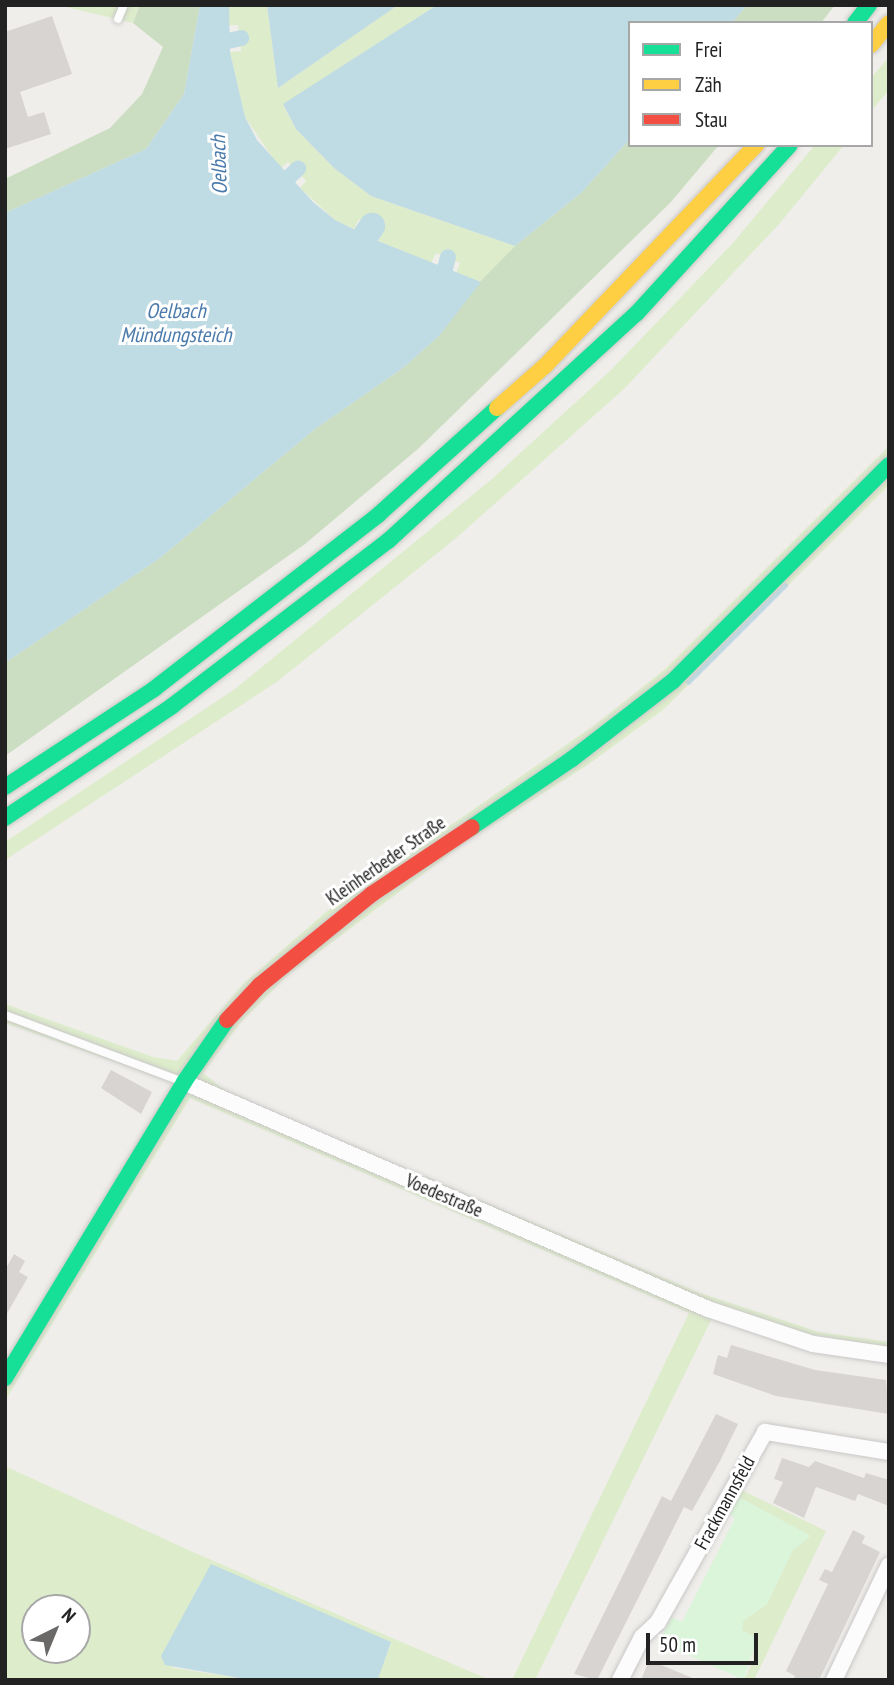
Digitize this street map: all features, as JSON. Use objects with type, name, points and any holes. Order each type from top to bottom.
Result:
[{"type":"main road","points":[[857,21],[869,5]]},
{"type":"main road","points":[[873,43],[889,23]]},
{"type":"main road","points":[[5,787],[154,689],[377,515],[591,321],[753,147]]},
{"type":"main road","points":[[5,818],[172,706],[388,541],[501,442],[638,313],[788,147]]},
{"type":"main road","name":"Kleinherbeder Straße","points":[[5,1378],[184,1082],[228,1018],[288,959],[372,894],[572,759],[673,681],[889,465]]},
{"type":"street","name":"Voedestraße","points":[[184,1082],[694,1304],[803,1341],[889,1355]]},
{"type":"street","name":"Frackmannsfeld","points":[[620,1680],[642,1637],[658,1622],[765,1432],[889,1452]]},
{"type":"street","points":[[834,1680],[889,1565]]},
{"type":"lane","points":[[118,19],[124,5]]},
{"type":"lane","name":"Voedestraße","points":[[5,1015],[184,1082]]},
{"type":"green space","points":[[58,5],[140,5],[133,23]]},
{"type":"green space","points":[[140,5],[200,5],[184,94],[146,149],[5,213],[5,179],[110,128],[142,94],[163,47],[133,23]]},
{"type":"green space","points":[[229,5],[267,5],[278,88],[398,5],[437,5],[283,105],[296,129],[334,168],[371,196],[515,246],[481,282],[456,273],[460,263],[436,253],[431,263],[378,241],[383,231],[359,219],[354,229],[335,220],[300,188],[306,181],[288,162],[280,169],[245,117],[230,52],[241,51],[238,25],[228,25]]},
{"type":"green space","points":[[747,5],[835,5],[823,21],[734,21]]},
{"type":"green space","points":[[889,57],[889,90],[873,109],[873,76]]},
{"type":"green space","points":[[628,141],[628,147],[717,147],[670,203],[419,448],[305,544],[5,756],[5,663],[160,558],[315,429],[403,368],[439,336],[473,289],[515,246],[582,192]]},
{"type":"green space","points":[[813,147],[842,147],[780,223],[624,389],[455,539],[278,681],[5,860],[5,842],[235,689],[492,479],[611,370],[732,244]]},
{"type":"green space","points":[[889,446],[889,485],[663,710],[586,766],[466,842],[288,975],[241,1022],[203,1073],[226,1091],[269,1111],[700,1293],[819,1332],[889,1342],[889,1348],[782,1329],[717,1308],[535,1680],[512,1680],[689,1313],[190,1098],[5,1401],[5,1367],[174,1083],[5,1023],[5,1004],[153,1057],[177,1061],[243,984],[326,912],[596,724],[664,670]]},
{"type":"green space","points":[[5,1466],[195,1553],[490,1680],[376,1680],[391,1643],[169,1667],[251,1680],[5,1680]]},
{"type":"green space","points":[[739,1489],[826,1531],[754,1680],[744,1680],[753,1661],[754,1637],[742,1630],[742,1620],[767,1604],[793,1549],[810,1536],[735,1495]]},
{"type":"green space","points":[[735,1495],[811,1536],[793,1550],[767,1604],[743,1621],[742,1630],[754,1637],[755,1644],[744,1680],[659,1642],[671,1617],[682,1622],[735,1518],[725,1512]]},
{"type":"water","name":"Oelbach Mündungsteich","points":[[200,5],[229,5],[230,52],[245,117],[257,140],[313,202],[335,220],[378,241],[481,282],[439,336],[403,368],[315,429],[160,558],[5,663],[5,213],[146,149],[184,94]]},
{"type":"water","points":[[267,5],[398,5],[278,88]]},
{"type":"water","points":[[437,5],[747,5],[734,21],[628,21],[628,141],[582,192],[515,246],[371,196],[334,168],[296,129],[283,104]]},
{"type":"water","points":[[211,1564],[391,1642],[378,1679],[251,1680],[165,1665],[161,1656]]},
{"type":"building","points":[[52,16],[72,74],[20,92],[28,117],[44,112],[51,134],[5,149],[5,32]]},
{"type":"building","points":[[111,1070],[152,1092],[141,1114],[101,1088]]},
{"type":"building","points":[[14,1254],[25,1261],[19,1272],[28,1277],[5,1317],[5,1270]]},
{"type":"building","points":[[731,1345],[815,1370],[886,1380],[889,1414],[776,1396],[713,1374],[718,1355],[727,1358]]},
{"type":"building","points":[[716,1414],[738,1424],[720,1461],[692,1511],[684,1507],[597,1680],[574,1674],[662,1496],[671,1501]]},
{"type":"building","points":[[782,1458],[809,1467],[815,1461],[864,1478],[866,1473],[889,1480],[889,1506],[858,1494],[855,1501],[816,1487],[804,1518],[773,1503],[783,1482],[774,1479]]},
{"type":"building","points":[[853,1530],[865,1536],[862,1543],[880,1552],[819,1680],[793,1680],[795,1676],[786,1671],[828,1584],[819,1580],[825,1569],[832,1572]]},
{"type":"building","points":[[649,1660],[695,1679],[695,1680],[641,1680]]},
{"type":"waterway","points":[[215,44],[241,38]]},
{"type":"waterway","points":[[274,191],[298,169]]},
{"type":"waterway","name":"Oelbach","points":[[366,235],[372,226]]},
{"type":"waterway","points":[[445,269],[448,257]]},
{"type":"waterway","points":[[688,682],[785,585]]},
{"type":"traffic: fast","points":[[857,21],[869,5]]},
{"type":"traffic: fast","points":[[5,818],[172,706],[388,541],[637,313],[788,147]]},
{"type":"traffic: fast","points":[[5,787],[154,689],[378,515],[497,408]]},
{"type":"traffic: fast","points":[[472,827],[572,759],[673,681],[889,465]]},
{"type":"traffic: fast","points":[[5,1378],[184,1082],[227,1020]]},
{"type":"traffic: slow","points":[[873,43],[889,23]]},
{"type":"traffic: slow","points":[[497,408],[545,366],[754,147]]},
{"type":"traffic: jam","points":[[227,1020],[260,985],[372,894],[472,827]]}]
